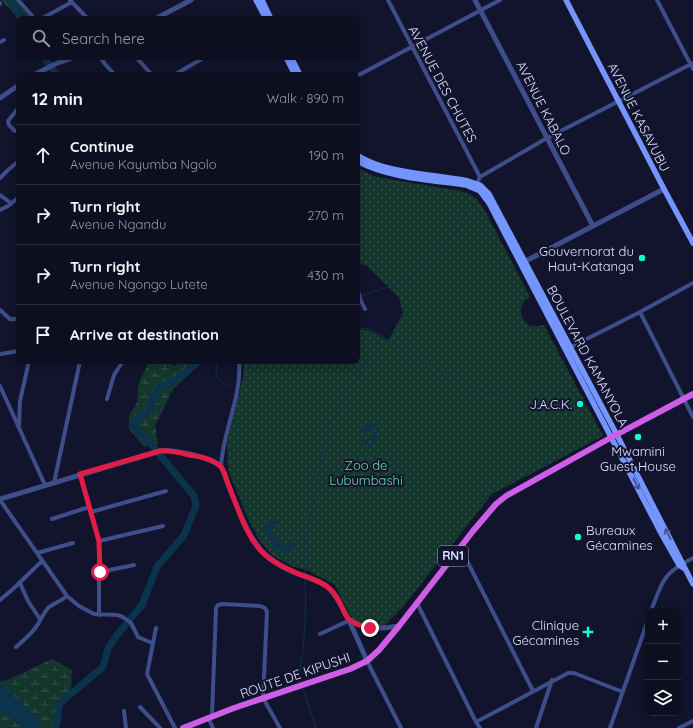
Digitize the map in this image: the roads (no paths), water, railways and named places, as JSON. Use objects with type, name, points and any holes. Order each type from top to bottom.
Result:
[{"type":"highway","name":"RN1","points":[[614,436],[693,394]]},
{"type":"highway","name":"ROUTE DE KIPUSHI","points":[[183,728],[263,698],[350,669],[367,661],[379,650],[399,626],[488,513],[506,496],[614,436]]},
{"type":"main road","points":[[256,0],[264,16]]},
{"type":"main road","points":[[262,0],[270,16]]},
{"type":"main road","name":"AVENUE KASAVUBU","points":[[566,0],[693,243]]},
{"type":"main road","points":[[288,60],[294,72]]},
{"type":"main road","points":[[292,60],[298,72]]},
{"type":"main road","name":"BOULEVARD KAMANYOLA","points":[[360,156],[373,163],[390,168],[463,180],[476,186],[483,194],[523,262],[682,566],[693,584]]},
{"type":"main road","name":"BOULEVARD KAMANYOLA","points":[[360,162],[380,171],[476,186]]},
{"type":"street","points":[[18,0],[32,16]]},
{"type":"street","points":[[161,16],[191,0]]},
{"type":"street","name":"AVENUE DES CHUTES","points":[[388,0],[480,177]]},
{"type":"street","name":"AVENUE KABALO","points":[[475,0],[593,226]]},
{"type":"street","points":[[360,74],[500,0]]},
{"type":"street","points":[[476,186],[480,177],[547,138],[692,66],[657,0]]},
{"type":"street","points":[[46,16],[71,1],[85,16]]},
{"type":"street","points":[[40,72],[55,64],[58,60]]},
{"type":"street","points":[[102,60],[112,72]]},
{"type":"street","points":[[139,60],[149,72]]},
{"type":"street","points":[[179,72],[200,60]]},
{"type":"street","points":[[0,98],[16,87]]},
{"type":"street","points":[[15,131],[9,126],[8,121],[16,110]]},
{"type":"street","points":[[1,175],[16,163]]},
{"type":"street","points":[[523,262],[664,189]]},
{"type":"street","points":[[0,195],[11,203]]},
{"type":"street","points":[[0,210],[16,199]]},
{"type":"street","points":[[568,348],[640,312],[693,283]]},
{"type":"street","points":[[360,298],[365,308]]},
{"type":"street","points":[[0,310],[10,319],[16,319]]},
{"type":"street","points":[[640,312],[693,417]]},
{"type":"street","points":[[0,354],[16,351]]},
{"type":"street","points":[[19,427],[20,401],[28,364]]},
{"type":"street","points":[[54,482],[79,364]]},
{"type":"street","points":[[107,399],[114,376],[121,364]]},
{"type":"street","points":[[239,364],[238,384],[223,443],[221,466],[247,529],[254,541],[264,553],[275,562],[324,584],[331,590],[348,620],[367,661],[402,728]]},
{"type":"street","points":[[0,386],[45,485]]},
{"type":"street","points":[[152,643],[138,637],[131,623],[125,618],[118,615],[89,612],[74,603],[67,596],[0,500],[80,474],[160,451],[171,451],[201,457],[212,460],[221,466]]},
{"type":"street","points":[[80,474],[99,541],[99,614]]},
{"type":"street","points":[[91,512],[166,490]]},
{"type":"street","points":[[52,519],[90,507]]},
{"type":"street","points":[[99,541],[163,526]]},
{"type":"street","points":[[37,553],[73,543]]},
{"type":"street","points":[[460,547],[533,691]]},
{"type":"street","points":[[652,608],[664,579],[693,558]]},
{"type":"street","points":[[0,600],[42,561]]},
{"type":"street","points":[[100,572],[134,565]]},
{"type":"street","points":[[20,583],[28,601],[40,619]]},
{"type":"street","points":[[16,646],[28,637],[40,619],[53,604],[67,596]]},
{"type":"street","points":[[417,603],[438,642],[480,728]]},
{"type":"street","points":[[213,728],[210,717],[216,609],[217,606],[221,604],[260,606],[266,610],[263,698],[280,728]]},
{"type":"street","points":[[320,634],[348,620],[370,628],[399,626]]},
{"type":"street","points":[[156,628],[152,643],[148,676],[175,728]]},
{"type":"street","points":[[610,728],[645,629]]},
{"type":"street","points":[[476,722],[565,674],[574,673],[623,692]]},
{"type":"street","points":[[536,728],[553,680]]},
{"type":"street","points":[[140,706],[160,728]]},
{"type":"street","points":[[124,711],[126,728]]},
{"type":"street","points":[[679,728],[693,721]]},
{"type":"water","points":[[373,423],[378,425],[378,430],[376,440],[371,447],[357,440],[360,438],[370,444],[372,442],[376,429],[374,428],[361,433],[361,429]]},
{"type":"water","points":[[274,518],[278,523],[271,530],[272,534],[285,547],[293,540],[295,543],[291,549],[286,552],[280,551],[270,542],[267,537],[265,526]]},
{"type":"water","points":[[0,683],[36,717],[41,728],[23,728],[0,710]]},
{"type":"waterway","points":[[10,0],[23,16]]},
{"type":"waterway","points":[[46,60],[55,72]]},
{"type":"waterway","points":[[361,296],[408,279],[431,262],[446,246],[458,229],[462,222],[469,198]]},
{"type":"waterway","points":[[360,328],[369,329],[467,386],[545,411]]},
{"type":"waterway","points":[[305,575],[304,544],[326,432],[334,416],[356,381],[379,334]]},
{"type":"waterway","points":[[56,728],[60,703],[103,667],[108,649],[117,635],[142,605],[157,567],[184,535],[196,506],[194,496],[150,443],[134,427],[135,420],[149,411],[158,389],[180,377],[195,364]]},
{"type":"waterway","points":[[218,364],[216,369],[217,376],[229,387]]},
{"type":"waterway","points":[[301,684],[299,680],[305,629],[305,578]]},
{"type":"waterway","points":[[303,689],[316,728]]},
{"type":"place","name":"Gouvernorat du Haut-Katanga","points":[[642,258]]},
{"type":"place","name":"J.A.C.K.","points":[[580,404]]},
{"type":"place","name":"Mwamini Guest House","points":[[638,437]]},
{"type":"place","name":"Bureaux Gécamines","points":[[578,537]]},
{"type":"place","name":"Clinique Gécamines","points":[[588,632]]},
{"type":"park label","name":"Zoo de Lubumbashi","points":[[366,472]]}]
